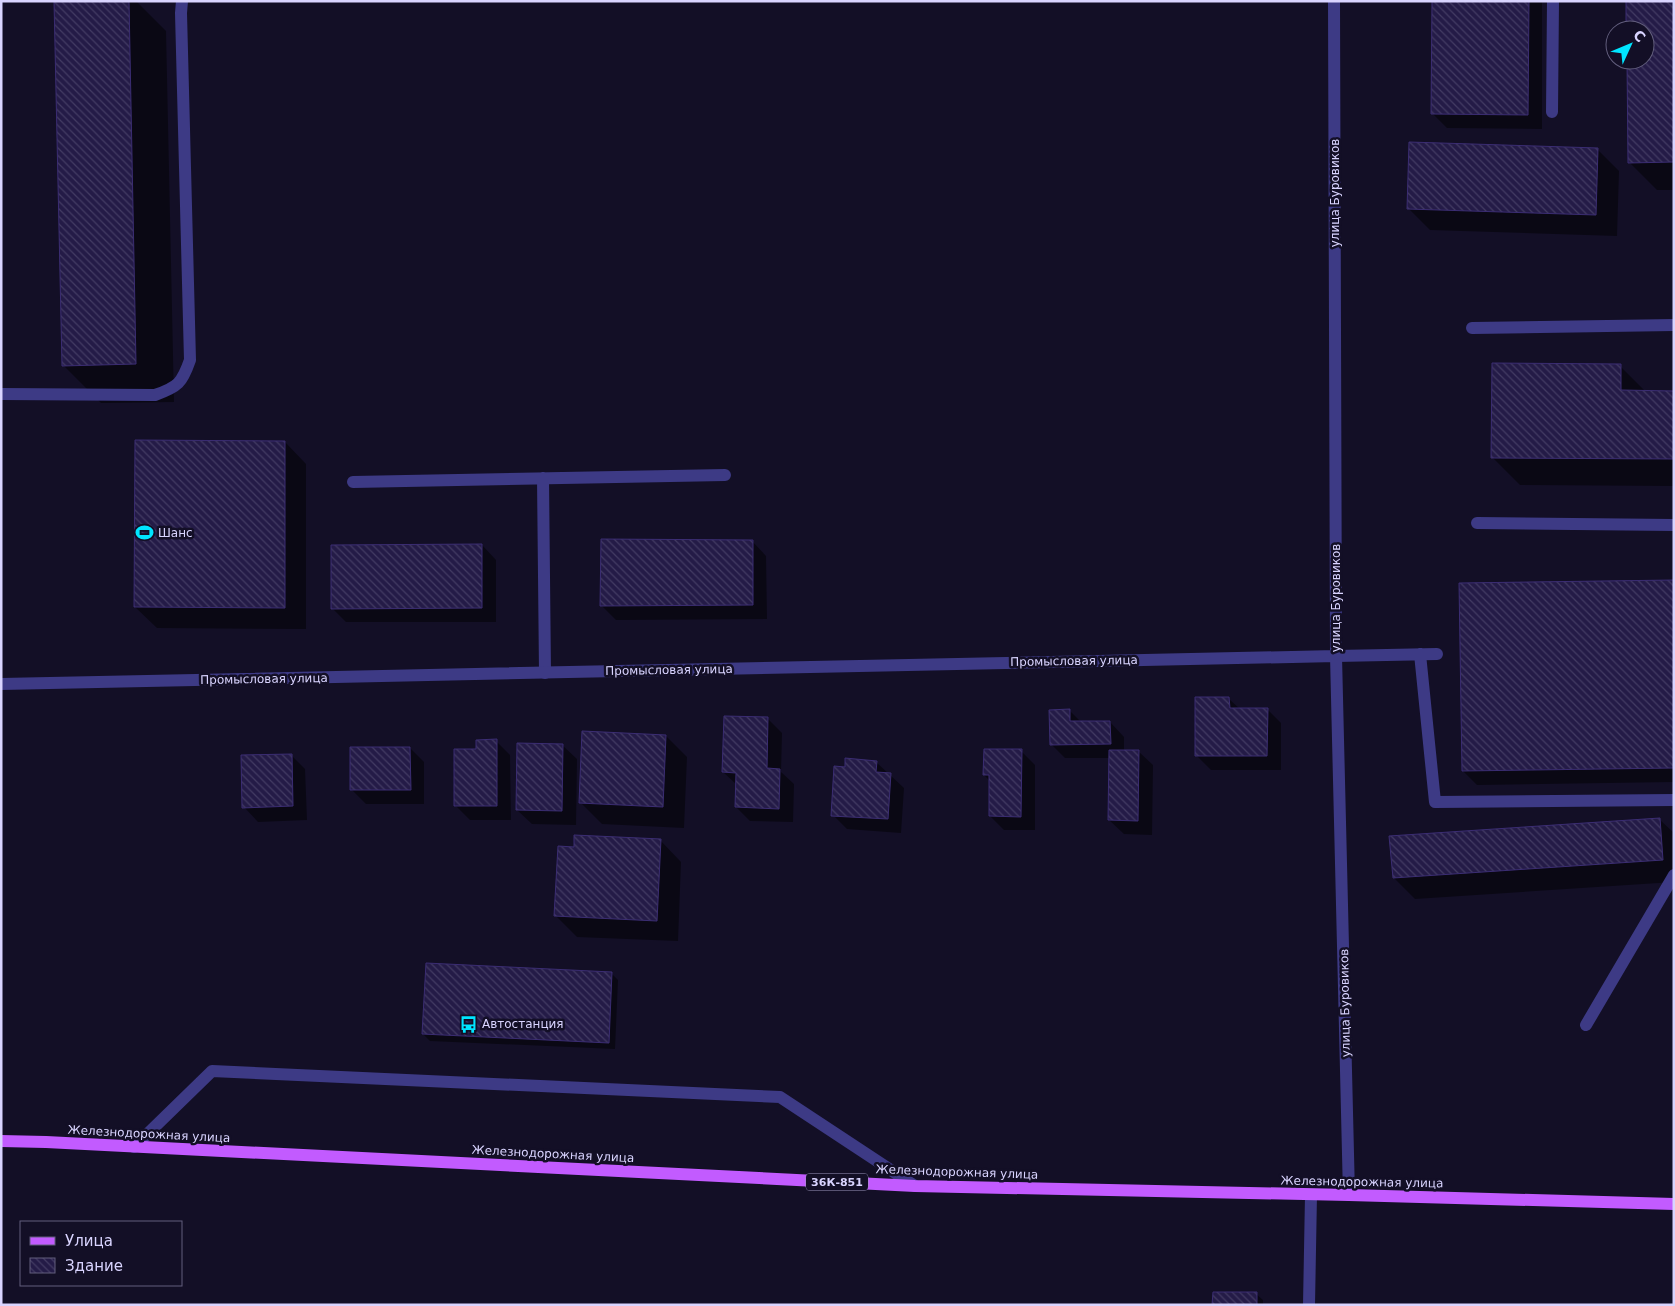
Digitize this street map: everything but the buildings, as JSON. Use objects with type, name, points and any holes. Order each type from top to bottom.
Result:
[{"type":"main road","name":"Железнодорожная улица","points":[[1,1141],[915,1186],[1674,1204]]},
{"type":"street","points":[[1,394],[154,395],[172,389],[184,377],[190,360],[182,1]]},
{"type":"street","name":"улица Буровиков","points":[[1334,1],[1336,656],[1349,1195]]},
{"type":"street","points":[[1552,112],[1553,1]]},
{"type":"street","points":[[1472,328],[1674,325]]},
{"type":"street","points":[[353,482],[724,475]]},
{"type":"street","points":[[543,478],[545,673]]},
{"type":"street","points":[[1477,523],[1674,525]]},
{"type":"street","points":[[1420,654],[1435,802],[1674,800]]},
{"type":"street","name":"Промысловая улица","points":[[1,684],[1437,654]]},
{"type":"street","points":[[1586,1025],[1674,874]]},
{"type":"street","points":[[134,1147],[212,1072],[770,1096],[780,1097],[915,1186]]},
{"type":"street","points":[[1309,1305],[1311,1194]]},
{"type":"place","name":"Шанс","points":[[144,533]]},
{"type":"place","name":"Автостанция","points":[[468,1024]]}]
